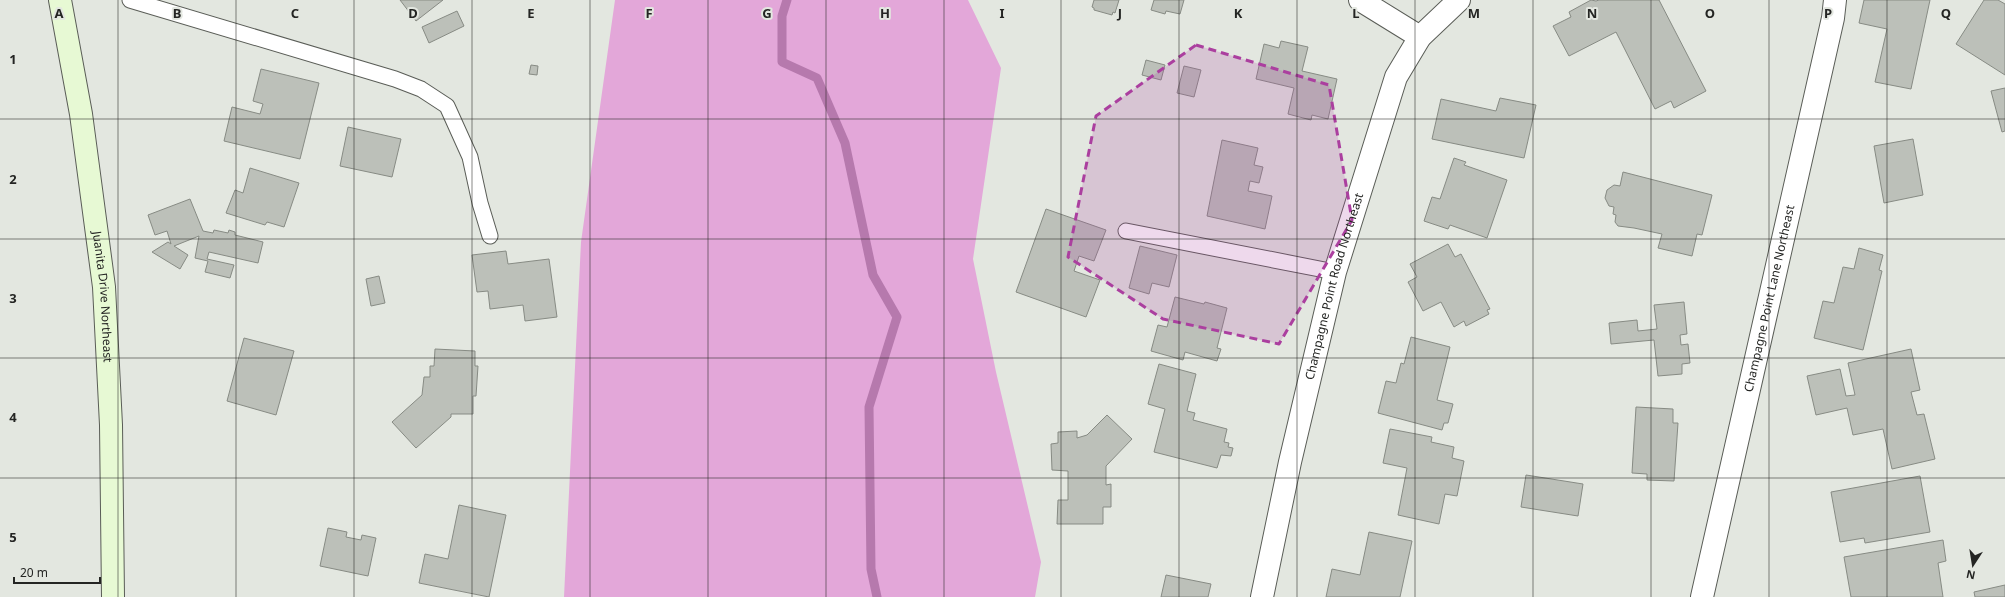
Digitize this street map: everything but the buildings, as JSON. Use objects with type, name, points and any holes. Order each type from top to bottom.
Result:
[{"type":"main road","name":"Juanita Drive Northeast","points":[[62,0],[81,114],[104,287],[111,425],[113,597]]},
{"type":"street","points":[[1360,0],[1420,37]]},
{"type":"street","name":"Champagne Point Road Northeast","points":[[1262,597],[1290,462],[1335,272],[1396,77],[1420,37],[1459,0]]},
{"type":"street","name":"Champagne Point Lane Northeast","points":[[1702,597],[1831,26],[1835,0]]},
{"type":"lane","points":[[130,0],[395,79],[421,89],[447,106],[470,157],[480,203],[490,236]]},
{"type":"lane","points":[[1126,231],[1335,272]]},
{"type":"highlighted area","points":[[1196,45],[1329,85],[1352,220],[1279,344],[1163,319],[1068,257],[1096,116]]},
{"type":"shaded area","points":[[615,0],[968,0],[1001,68],[973,259],[996,372],[1041,562],[1035,597],[564,597],[581,242]]},
{"type":"waterway","points":[[787,0],[782,16],[782,62],[817,78],[845,143],[873,275],[897,317],[869,407],[871,569],[877,597]]}]
